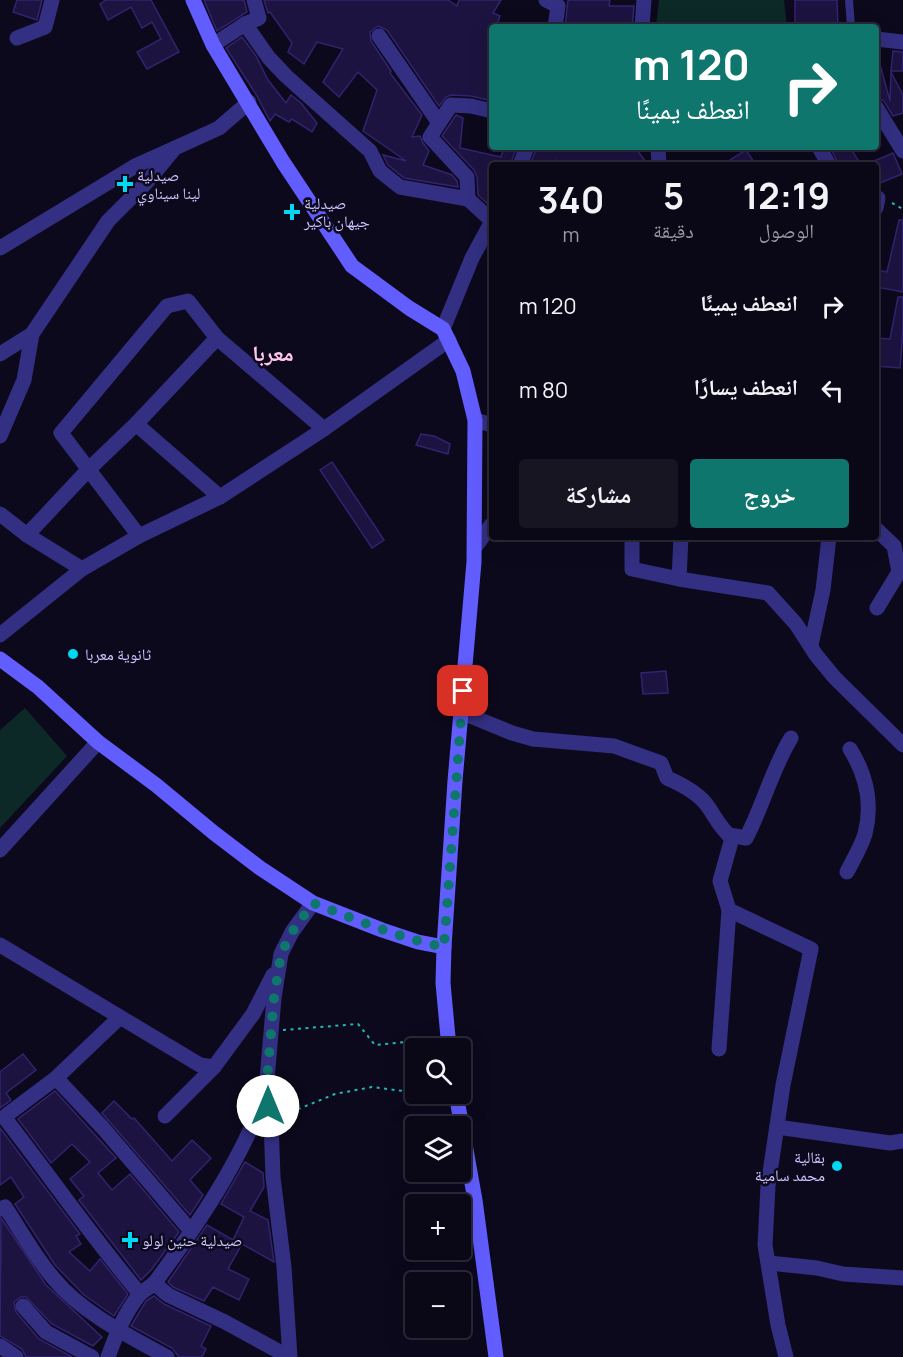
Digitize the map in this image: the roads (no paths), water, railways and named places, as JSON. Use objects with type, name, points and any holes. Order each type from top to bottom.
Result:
[{"type":"main road","points":[[194,0],[213,45],[284,162],[352,266],[446,334],[463,371],[475,420],[475,547],[444,947],[443,983],[448,1038]]},
{"type":"main road","points":[[0,659],[38,687],[98,742],[260,868],[313,903],[382,930],[418,942],[444,947]]},
{"type":"main road","points":[[458,1104],[475,1200],[496,1357]]},
{"type":"street","points":[[17,38],[45,27],[52,0]]},
{"type":"street","points":[[213,45],[245,24],[259,18],[254,0]]},
{"type":"street","points":[[546,0],[558,6],[555,24]]},
{"type":"street","points":[[642,24],[644,0]]},
{"type":"street","points":[[245,24],[269,58],[286,76],[370,151],[380,171],[400,187],[468,199],[489,218]]},
{"type":"street","points":[[379,36],[439,123]]},
{"type":"street","points":[[879,39],[903,42]]},
{"type":"street","points":[[0,248],[137,165],[219,128],[249,102]]},
{"type":"street","points":[[468,199],[467,177],[430,137],[452,105],[471,105],[489,110]]},
{"type":"street","points":[[879,112],[903,151]]},
{"type":"street","points":[[0,436],[24,380],[32,334],[108,221],[146,183],[175,148]]},
{"type":"street","points":[[0,635],[82,570],[139,536],[220,497],[324,429],[446,334],[472,258],[489,227]]},
{"type":"street","points":[[139,536],[61,434],[167,306],[188,301],[216,338],[324,429]]},
{"type":"street","points":[[0,354],[32,334]]},
{"type":"street","points":[[27,535],[89,469],[136,424],[216,338]]},
{"type":"street","points":[[475,420],[489,423]]},
{"type":"street","points":[[136,424],[220,497]]},
{"type":"street","points":[[0,514],[27,535],[82,570]]},
{"type":"street","points":[[475,547],[489,528]]},
{"type":"street","points":[[878,608],[899,572],[894,546],[879,532]]},
{"type":"street","points":[[632,540],[632,569],[768,593],[796,624],[816,655],[836,678],[903,745]]},
{"type":"street","points":[[679,579],[681,540]]},
{"type":"street","points":[[811,645],[823,590],[829,540]]},
{"type":"street","points":[[461,712],[533,739],[614,746],[661,764],[667,778],[682,784],[708,806],[715,821],[732,838],[720,881],[729,910],[719,1049]]},
{"type":"street","points":[[729,835],[746,838],[756,820],[771,778],[791,738]]},
{"type":"street","points":[[0,850],[98,742]]},
{"type":"street","points":[[847,872],[864,835],[870,801],[860,765],[850,749]]},
{"type":"street","points":[[289,1357],[284,1267],[266,1091],[274,998],[281,954],[292,932],[313,903]]},
{"type":"street","points":[[729,910],[811,950],[783,1085],[768,1186],[765,1245],[778,1325],[786,1357]]},
{"type":"street","points":[[0,945],[200,1065],[214,1067]]},
{"type":"street","points":[[165,1116],[214,1067],[253,1014],[280,963]]},
{"type":"street","points":[[119,1018],[56,1078],[2,1116],[51,1177],[102,1249],[140,1294]]},
{"type":"street","points":[[56,1078],[103,1128],[191,1232]]},
{"type":"street","points":[[108,1357],[118,1329],[140,1294],[154,1283],[191,1232],[240,1152],[266,1091]]},
{"type":"street","points":[[777,1127],[890,1143],[903,1141]]},
{"type":"street","points":[[0,1209],[5,1207],[54,1280],[86,1308],[167,1357]]},
{"type":"street","points":[[769,1263],[817,1268],[843,1274],[903,1278]]},
{"type":"street","points":[[154,1283],[168,1295],[225,1322],[289,1357]]},
{"type":"street","points":[[23,1306],[46,1332],[92,1357]]},
{"type":"street","points":[[0,1346],[16,1357]]},
{"type":"lane","points":[[849,0],[851,24]]},
{"type":"place","name":"صيدلية لينا سيناوي","points":[[125,184]]},
{"type":"place","name":"صيدلية جيهان باكير","points":[[292,212]]},
{"type":"place","name":"ثانوية معربا","points":[[73,654]]},
{"type":"place","name":"بقالية محمد سامية","points":[[837,1166]]},
{"type":"place","name":"صيدلية حنين لولو","points":[[130,1240]]},
{"type":"district","name":"معربا","points":[[273,353]]}]
